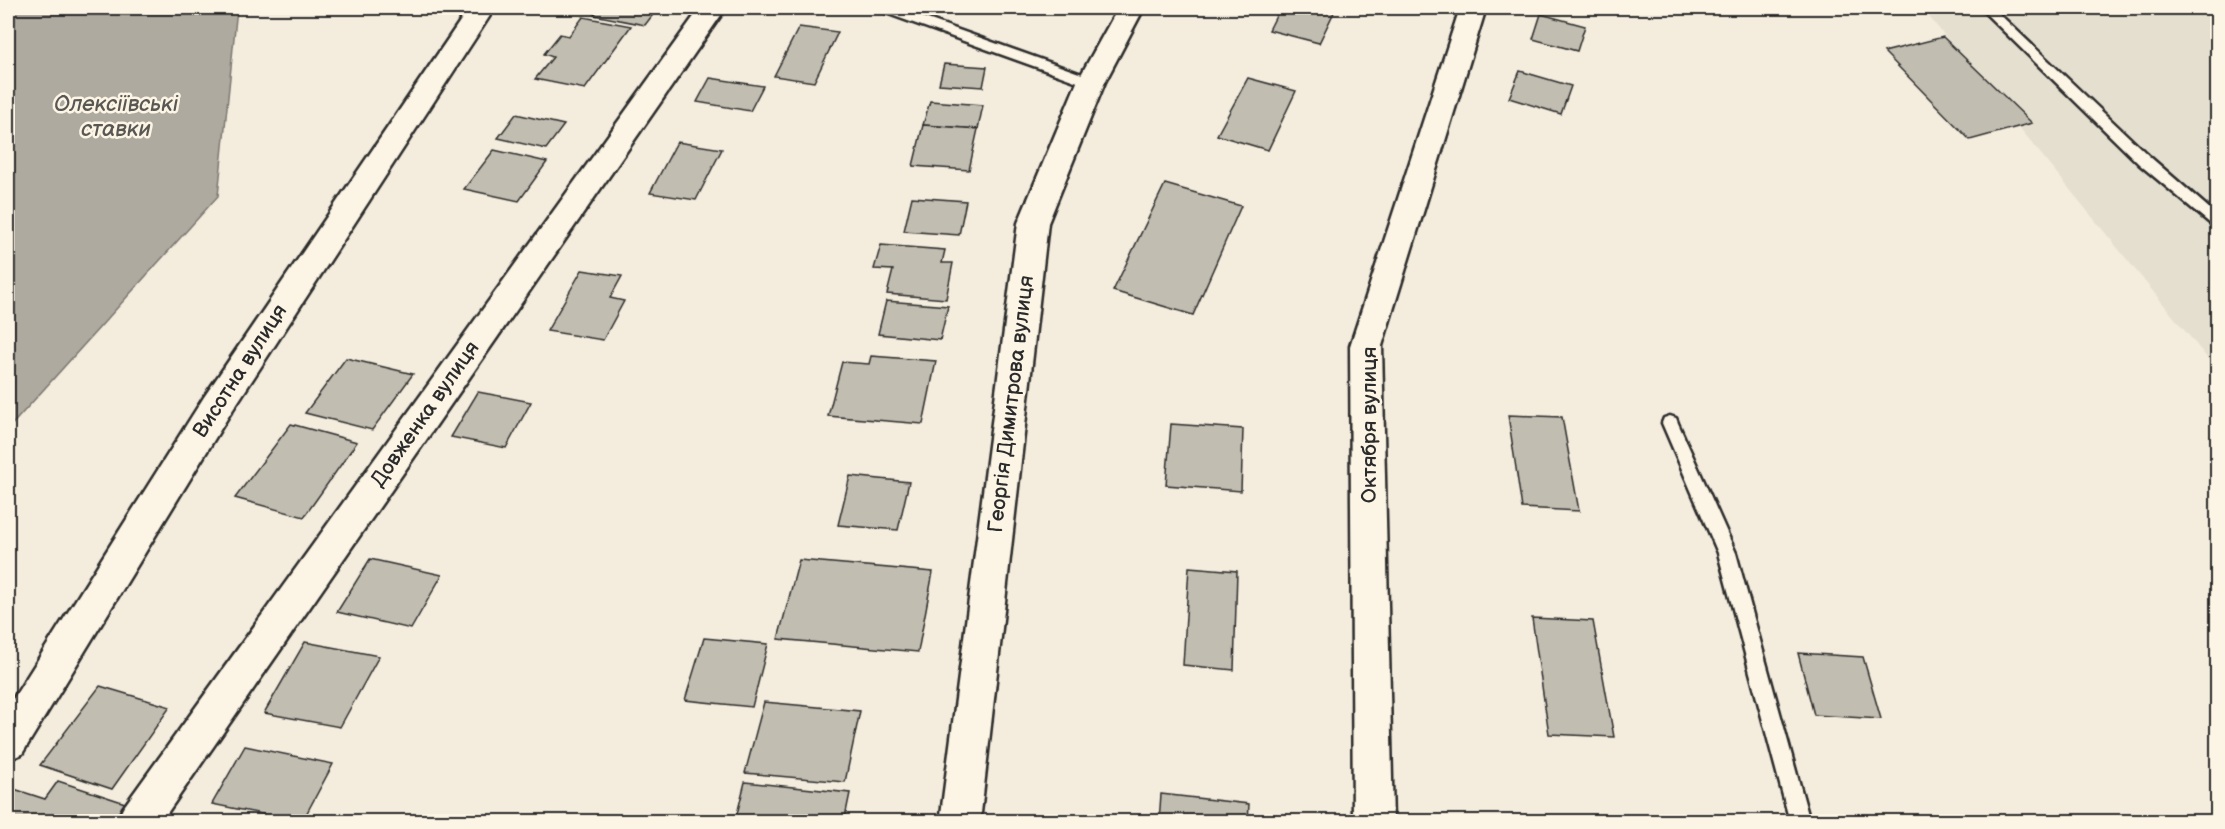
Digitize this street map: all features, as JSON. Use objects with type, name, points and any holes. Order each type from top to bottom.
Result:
[{"type":"street","name":"Висотна вулиця","points":[[8,741],[216,407],[482,8]]},
{"type":"street","name":"Довженка вулиця","points":[[137,822],[713,8]]},
{"type":"street","name":"Георгія Димитрова вулиця","points":[[960,822],[1033,224],[1091,82],[1131,8]]},
{"type":"street","name":"Октября вулиця","points":[[1373,822],[1366,346],[1473,8]]},
{"type":"lane","points":[[885,8],[1091,82]]},
{"type":"lane","points":[[1986,8],[2144,160],[2217,225]]},
{"type":"lane","points":[[1670,423],[1726,552],[1800,822]]},
{"type":"shaded area","points":[[1922,8],[2217,8],[2217,370]]},
{"type":"water","name":"Олексіївські ставки","points":[[8,8],[237,8],[218,196],[8,429]]},
{"type":"building","points":[[600,8],[658,8],[645,25],[594,15]]},
{"type":"building","points":[[1280,8],[1336,8],[1319,43],[1269,30]]},
{"type":"building","points":[[1541,14],[1585,26],[1577,51],[1533,39]]},
{"type":"building","points":[[583,17],[631,26],[585,89],[535,79],[553,57],[544,54],[560,34],[569,36]]},
{"type":"building","points":[[799,27],[838,32],[814,82],[774,76]]},
{"type":"building","points":[[1943,37],[2032,123],[1970,140],[1884,52]]},
{"type":"building","points":[[944,64],[987,67],[983,87],[939,84]]},
{"type":"building","points":[[1520,71],[1571,86],[1561,114],[1509,98]]},
{"type":"building","points":[[710,78],[763,86],[750,111],[697,102]]},
{"type":"building","points":[[1248,78],[1296,91],[1268,150],[1217,135]]},
{"type":"building","points":[[930,101],[983,105],[978,129],[923,125]]},
{"type":"building","points":[[516,114],[564,125],[546,149],[498,138]]},
{"type":"building","points":[[923,125],[978,129],[969,170],[913,166]]},
{"type":"building","points":[[677,142],[722,149],[696,200],[650,193]]},
{"type":"building","points":[[494,150],[547,162],[519,201],[464,189]]},
{"type":"building","points":[[1165,184],[1241,206],[1193,315],[1113,291]]},
{"type":"building","points":[[912,197],[966,201],[959,235],[904,231]]},
{"type":"building","points":[[881,245],[945,250],[942,263],[953,263],[946,299],[887,294],[893,270],[874,269]]},
{"type":"building","points":[[582,270],[622,276],[610,298],[624,301],[603,340],[547,331]]},
{"type":"building","points":[[886,301],[948,306],[940,340],[878,334]]},
{"type":"building","points":[[871,356],[936,361],[923,424],[828,416],[842,362],[869,364]]},
{"type":"building","points":[[346,358],[413,374],[372,430],[305,413]]},
{"type":"building","points":[[478,392],[531,402],[506,448],[451,437]]},
{"type":"building","points":[[1508,415],[1562,417],[1579,511],[1522,508]]},
{"type":"building","points":[[291,424],[357,442],[304,517],[235,498]]},
{"type":"building","points":[[1171,424],[1243,429],[1241,491],[1166,485]]},
{"type":"building","points":[[850,476],[909,482],[898,530],[838,525]]},
{"type":"building","points":[[370,559],[442,575],[411,629],[337,612]]},
{"type":"building","points":[[799,560],[933,572],[918,652],[778,639]]},
{"type":"building","points":[[1189,567],[1237,571],[1234,670],[1183,665]]},
{"type":"building","points":[[1532,618],[1593,621],[1614,737],[1549,734]]},
{"type":"building","points":[[704,638],[768,644],[752,707],[685,700]]},
{"type":"building","points":[[305,642],[379,656],[340,727],[264,713]]},
{"type":"building","points":[[1798,653],[1863,657],[1881,719],[1814,715]]},
{"type":"building","points":[[100,686],[170,707],[112,789],[40,765]]},
{"type":"building","points":[[764,702],[860,711],[845,782],[745,773]]},
{"type":"building","points":[[245,746],[333,764],[302,822],[212,804]]},
{"type":"building","points":[[58,781],[125,803],[112,822],[8,822],[8,787],[45,799]]},
{"type":"building","points":[[745,782],[850,793],[844,822],[735,822]]},
{"type":"building","points":[[1161,794],[1249,804],[1248,822],[1159,822]]}]
